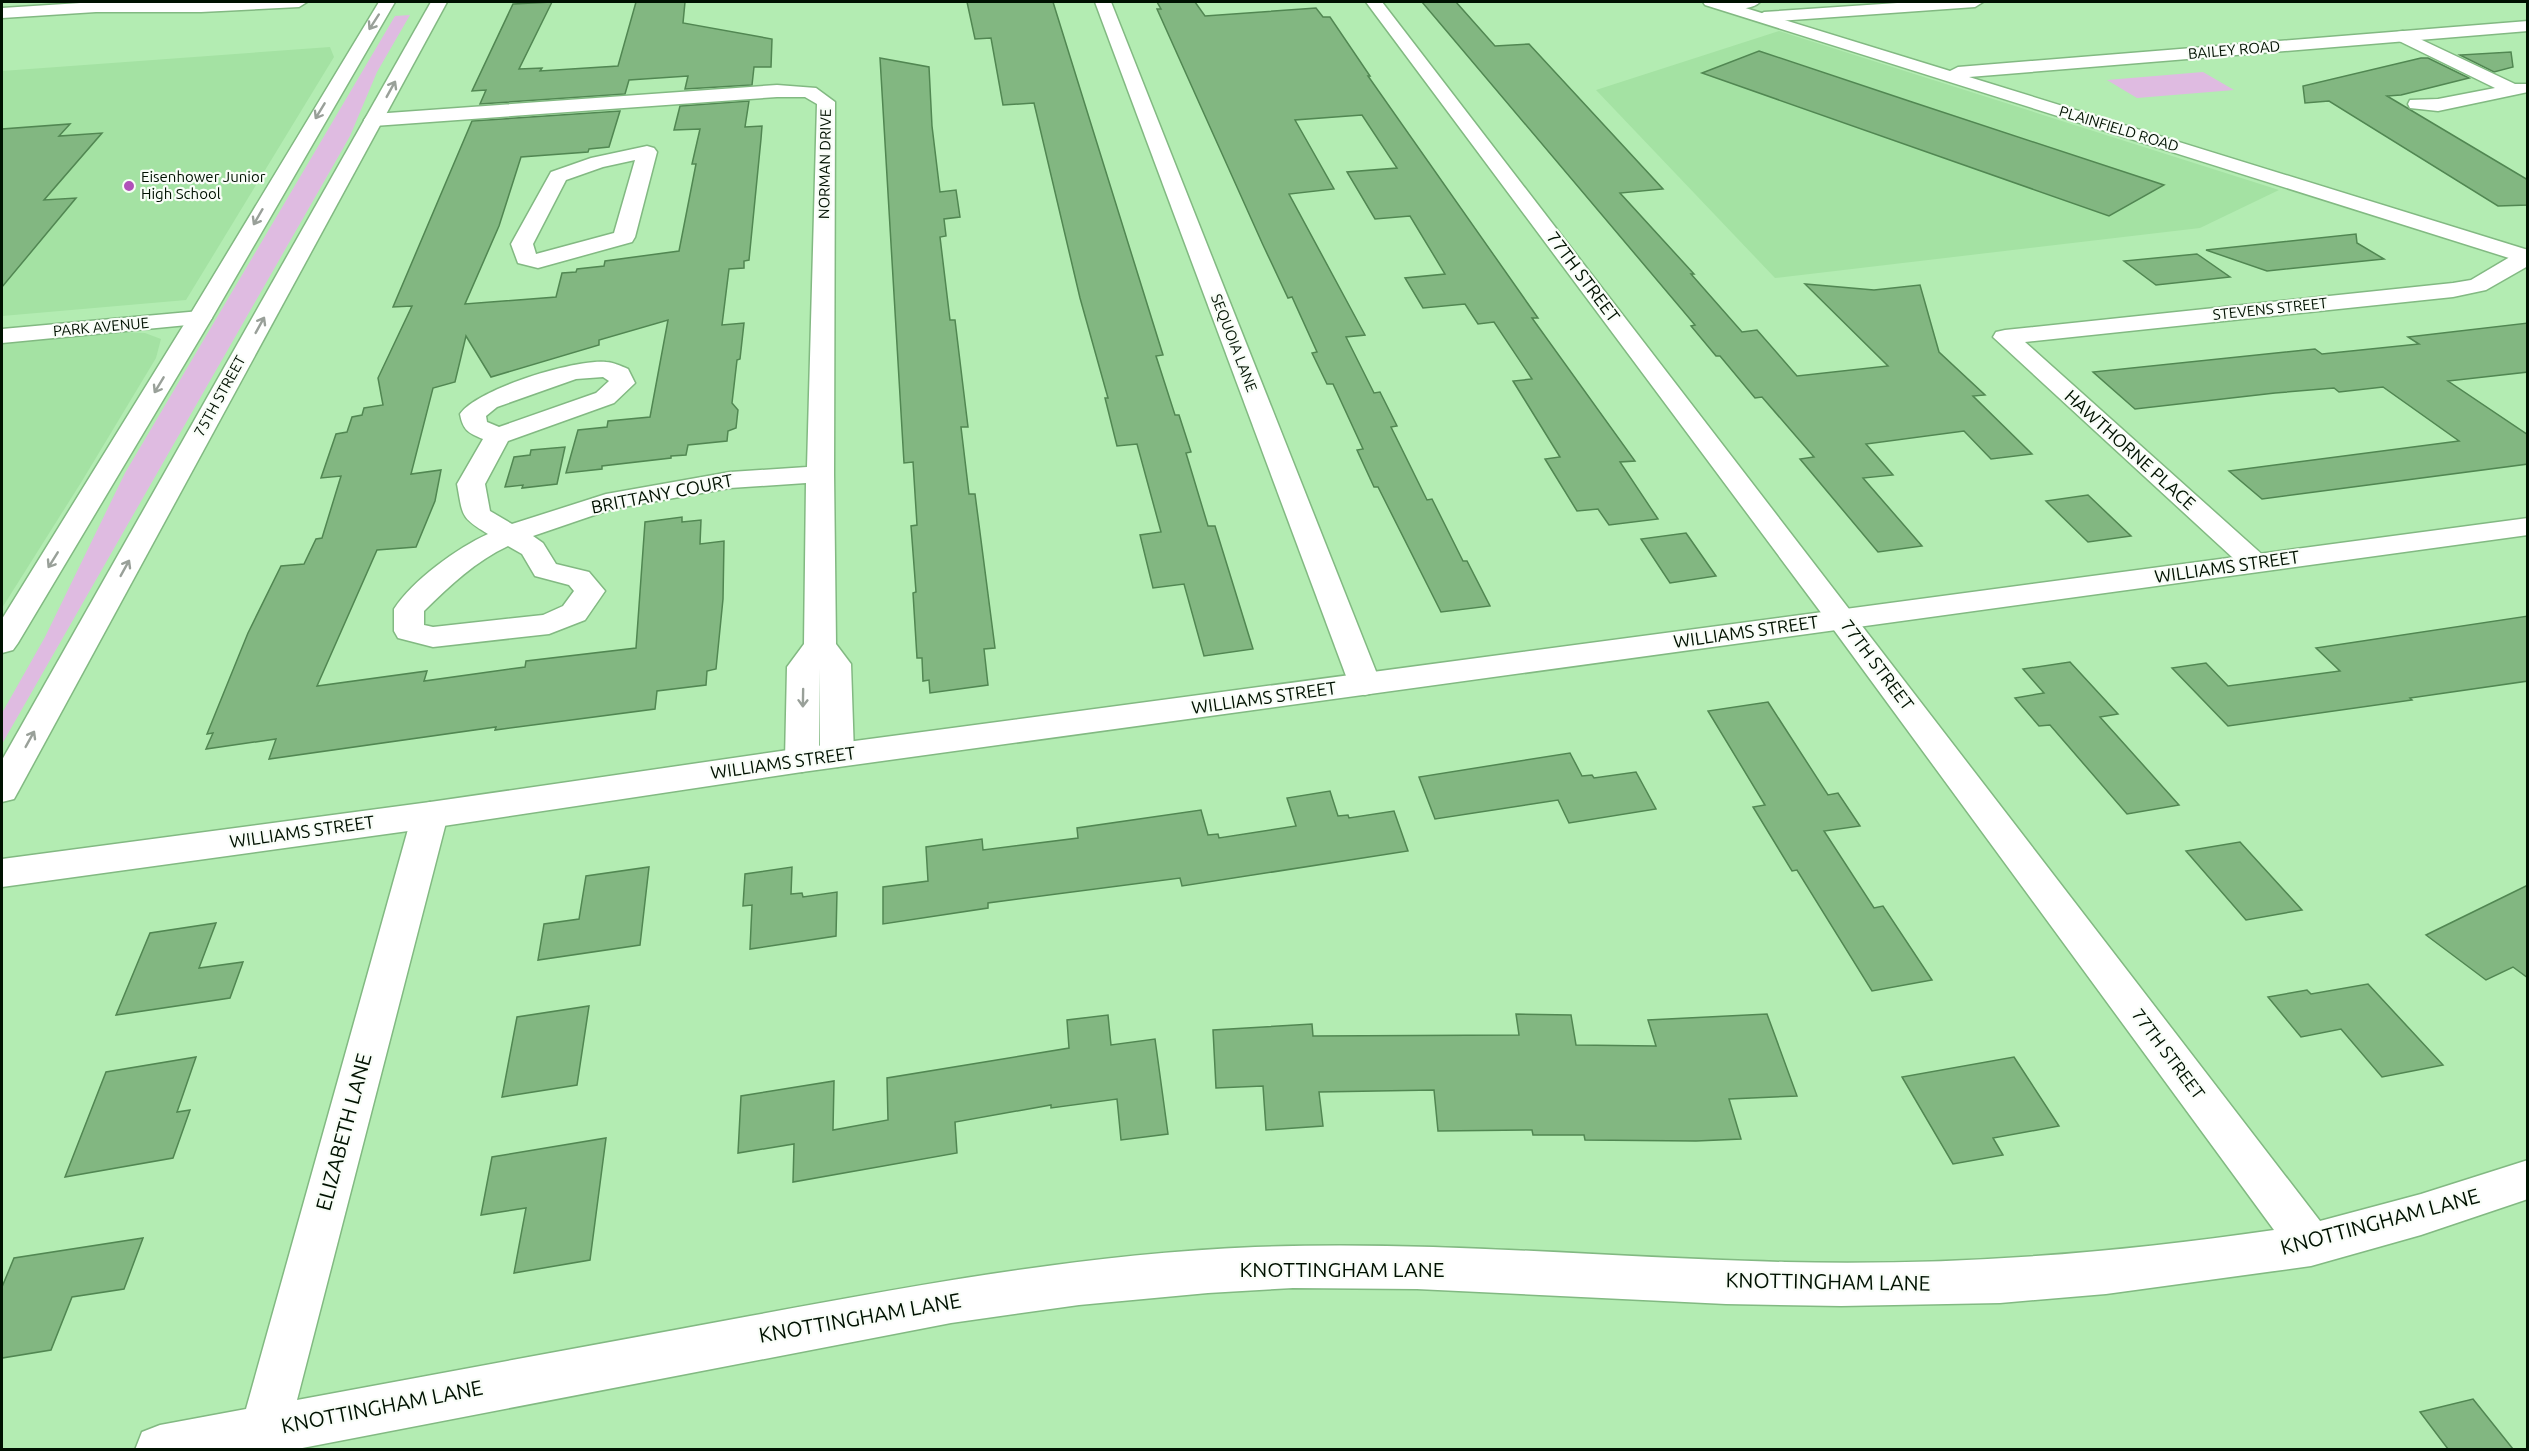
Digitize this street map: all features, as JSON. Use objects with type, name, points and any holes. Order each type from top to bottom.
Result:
[{"type":"street","points":[[2,13],[79,8],[201,7],[299,2]]},
{"type":"street","points":[[2,643],[200,318],[387,2]]},
{"type":"street","name":"75TH STREET","points":[[2,790],[439,2]]},
{"type":"street","name":"SEQUOIA LANE","points":[[1103,2],[1365,684]]},
{"type":"street","name":"77TH STREET","points":[[1374,2],[1842,619],[2311,1245]]},
{"type":"street","points":[[1715,3],[1752,2]]},
{"type":"street","points":[[1764,17],[1975,2]]},
{"type":"street","name":"PLAINFIELD ROAD","points":[[1715,3],[2527,256]]},
{"type":"street","name":"BAILEY ROAD","points":[[1941,73],[2528,26]]},
{"type":"street","points":[[2403,36],[2520,88]]},
{"type":"street","points":[[2416,104],[2438,105],[2520,88]]},
{"type":"street","name":"NORMAN DRIVE","points":[[374,120],[656,117],[777,91],[809,92],[826,102],[820,474],[820,645]]},
{"type":"street","points":[[647,152],[598,162],[558,176],[522,244],[526,258],[538,261],[624,237],[647,152],[656,117]]},
{"type":"street","name":"STEVENS STREET","points":[[2006,337],[2453,290],[2478,285],[2527,256]]},
{"type":"street","name":"PARK AVENUE","points":[[2,336],[200,318]]},
{"type":"street","name":"HAWTHORNE PLACE","points":[[2006,337],[2255,563]]},
{"type":"street","points":[[498,436],[475,426],[472,414],[488,402],[572,372],[606,369],[619,374],[622,383],[605,398],[498,436],[471,484],[477,515],[509,535]]},
{"type":"street","name":"BRITTANY COURT","points":[[509,535],[533,549],[545,570],[579,578],[591,591],[574,613],[549,624],[433,637],[409,631],[409,609],[432,586],[479,549],[509,535],[606,502],[730,480],[820,474]]},
{"type":"street","name":"WILLIAMS STREET","points":[[2,873],[430,815],[837,755],[2528,526]]},
{"type":"street","points":[[802,760],[803,667],[820,645],[835,664],[837,755]]},
{"type":"street","name":"ELIZABETH LANE","points":[[262,1439],[430,815]]},
{"type":"street","name":"KNOTTINGHAM LANE","points":[[160,1449],[262,1439],[951,1301],[1047,1287],[1170,1274],[1292,1267],[1403,1267],[1787,1284],[1915,1285],[2080,1276],[2161,1267],[2311,1245],[2452,1206],[2528,1179]]},
{"type":"shaded area","points":[[410,15],[377,72],[350,136],[2,744],[2,713],[45,637],[125,473],[395,16]]},
{"type":"shaded area","points":[[1779,31],[2279,190],[2200,228],[1775,278],[1596,90]]},
{"type":"shaded area","name":"Eisenhower Junior High School","points":[[330,47],[334,57],[186,300],[2,316],[2,71]]},
{"type":"shaded area","points":[[2203,72],[2234,90],[2137,98],[2107,80]]},
{"type":"shaded area","points":[[122,332],[145,333],[161,339],[156,358],[2,608],[2,343]]},
{"type":"building","points":[[552,2],[519,69],[542,68],[540,71],[618,66],[636,2],[685,2],[683,23],[772,39],[771,67],[754,67],[752,85],[685,89],[688,76],[629,80],[625,94],[480,104],[486,90],[472,91],[513,4]]},
{"type":"building","points":[[967,2],[1053,2],[1163,355],[1156,356],[1175,415],[1179,415],[1191,452],[1186,453],[1208,526],[1215,526],[1253,649],[1204,656],[1184,584],[1153,588],[1140,535],[1161,532],[1137,444],[1117,446],[1105,398],[1108,398],[1080,298],[1034,103],[1003,105],[991,38],[975,39]]},
{"type":"building","points":[[1157,2],[1195,2],[1205,16],[1316,8],[1323,17],[1330,17],[1370,76],[1368,76],[1538,318],[1532,318],[1635,461],[1620,462],[1658,519],[1609,525],[1598,509],[1577,511],[1545,459],[1560,457],[1513,381],[1532,379],[1494,322],[1478,324],[1465,304],[1423,308],[1405,278],[1445,274],[1410,216],[1375,219],[1347,172],[1397,168],[1362,115],[1295,120],[1334,189],[1289,194],[1365,335],[1346,337],[1374,393],[1380,392],[1397,426],[1391,427],[1427,500],[1432,499],[1463,561],[1467,561],[1490,606],[1441,612],[1378,487],[1374,487],[1357,450],[1363,449],[1333,384],[1327,384],[1312,353],[1317,352],[1292,297],[1288,298],[1263,245],[1157,9],[1161,9]]},
{"type":"building","points":[[1422,2],[1456,2],[1495,46],[1529,44],[1663,189],[1620,193],[1694,274],[1691,274],[1742,332],[1757,330],[1797,376],[1888,366],[1805,284],[1874,290],[1920,285],[1939,352],[1985,395],[1973,396],[2032,454],[1991,459],[1964,431],[1866,444],[1893,475],[1863,478],[1922,546],[1878,552],[1800,459],[1814,457],[1762,397],[1755,398],[1720,356],[1716,356],[1691,326],[1695,325]]},
{"type":"building","points":[[1759,51],[2164,185],[2109,216],[1702,73]]},
{"type":"building","points":[[2511,52],[2513,67],[2494,72],[2460,55]]},
{"type":"building","points":[[880,58],[929,67],[932,126],[940,192],[956,190],[960,217],[944,219],[946,236],[940,237],[950,320],[955,320],[968,427],[961,427],[969,494],[975,494],[995,648],[984,649],[988,685],[930,693],[929,680],[923,681],[922,658],[917,658],[913,593],[916,592],[911,526],[917,525],[913,462],[904,463]]},
{"type":"building","points":[[2428,58],[2469,78],[2401,95],[2387,96],[2528,180],[2528,205],[2498,206],[2329,101],[2305,103],[2303,86]]},
{"type":"building","points":[[749,101],[745,127],[762,126],[749,260],[744,261],[744,268],[729,269],[722,325],[744,323],[732,403],[738,410],[736,428],[728,431],[727,441],[688,445],[686,455],[671,456],[671,458],[602,466],[602,469],[566,473],[578,430],[607,427],[608,421],[650,417],[668,320],[599,340],[599,345],[491,377],[466,336],[455,382],[433,388],[411,474],[441,470],[435,501],[416,547],[377,550],[317,686],[427,671],[424,681],[525,667],[526,661],[636,648],[645,522],[682,517],[682,522],[701,520],[700,544],[724,541],[723,599],[716,669],[707,671],[706,685],[657,691],[655,709],[495,730],[496,727],[269,759],[276,739],[206,749],[213,733],[207,734],[248,633],[281,566],[304,564],[316,539],[322,538],[341,476],[321,478],[336,434],[347,432],[352,417],[362,415],[364,408],[383,405],[378,378],[412,306],[393,307],[472,121],[620,111],[609,147],[589,149],[588,152],[521,157],[499,226],[465,304],[556,297],[562,273],[604,266],[605,261],[679,251],[696,164],[692,164],[700,129],[674,130],[680,106]]},
{"type":"building","points":[[70,124],[59,136],[102,133],[44,200],[76,198],[2,287],[2,129]]},
{"type":"building","points":[[2356,234],[2357,243],[2384,259],[2267,271],[2206,250]]},
{"type":"building","points":[[2197,254],[2230,277],[2156,285],[2124,261]]},
{"type":"building","points":[[2528,323],[2528,372],[2448,381],[2528,435],[2528,464],[2262,499],[2229,471],[2459,441],[2383,387],[2339,392],[2334,388],[2275,393],[2135,409],[2093,372],[2315,349],[2322,354],[2419,344],[2408,337]]},
{"type":"building","points":[[565,447],[557,484],[522,488],[523,485],[505,487],[514,457],[530,455],[531,450]]},
{"type":"building","points":[[2088,495],[2131,536],[2088,542],[2046,501]]},
{"type":"building","points":[[1686,533],[1716,576],[1670,583],[1641,539]]},
{"type":"building","points":[[2528,616],[2528,681],[2410,698],[2412,700],[2228,726],[2172,668],[2206,663],[2228,686],[2340,671],[2316,648]]},
{"type":"building","points":[[2070,662],[2118,714],[2100,717],[2179,805],[2127,814],[2050,725],[2039,726],[2015,698],[2044,693],[2023,669]]},
{"type":"building","points":[[1768,702],[1828,795],[1838,793],[1860,826],[1824,831],[1874,908],[1883,906],[1932,980],[1872,991],[1797,870],[1792,871],[1753,807],[1765,805],[1708,711]]},
{"type":"building","points":[[1570,753],[1582,776],[1592,775],[1594,778],[1636,772],[1656,809],[1569,823],[1558,800],[1435,819],[1419,777]]},
{"type":"building","points":[[1330,791],[1338,816],[1348,815],[1349,818],[1394,811],[1408,851],[1182,886],[1180,878],[988,903],[988,908],[883,924],[883,887],[928,881],[926,847],[982,839],[983,850],[1078,838],[1077,828],[1201,810],[1208,835],[1218,834],[1219,838],[1296,826],[1287,798]]},
{"type":"building","points":[[2240,842],[2302,910],[2246,920],[2186,851]]},
{"type":"building","points":[[649,867],[640,945],[538,960],[544,924],[579,919],[586,876]]},
{"type":"building","points":[[792,867],[791,894],[802,893],[803,897],[837,892],[836,936],[750,949],[752,905],[743,906],[745,874]]},
{"type":"building","points":[[2528,885],[2528,978],[2513,967],[2486,980],[2426,935]]},
{"type":"building","points":[[216,923],[199,968],[243,962],[230,998],[116,1015],[150,933]]},
{"type":"building","points":[[2368,984],[2443,1065],[2382,1077],[2341,1029],[2301,1037],[2268,997],[2307,990],[2311,994]]},
{"type":"building","points":[[589,1006],[577,1085],[502,1097],[517,1017]]},
{"type":"building","points":[[1516,1014],[1571,1015],[1576,1045],[1656,1046],[1648,1020],[1767,1014],[1797,1096],[1729,1099],[1741,1139],[1585,1140],[1584,1135],[1533,1135],[1532,1130],[1438,1131],[1434,1090],[1319,1092],[1323,1126],[1266,1130],[1263,1086],[1216,1088],[1213,1030],[1312,1024],[1313,1036],[1519,1035]]},
{"type":"building","points":[[1108,1015],[1111,1045],[1155,1039],[1168,1134],[1121,1140],[1117,1099],[1051,1108],[1051,1105],[955,1122],[957,1153],[793,1182],[794,1144],[738,1153],[741,1096],[834,1081],[833,1130],[888,1120],[887,1078],[1069,1048],[1067,1020]]},
{"type":"building","points":[[196,1057],[177,1112],[190,1110],[173,1158],[65,1177],[106,1072]]},
{"type":"building","points":[[2014,1057],[2059,1126],[1993,1138],[2003,1155],[1953,1164],[1902,1077]]},
{"type":"building","points":[[606,1138],[590,1260],[514,1273],[526,1208],[481,1215],[492,1157]]},
{"type":"building","points":[[143,1238],[124,1289],[72,1297],[51,1350],[2,1358],[2,1287],[14,1258]]},
{"type":"building","points":[[2473,1399],[2513,1449],[2448,1449],[2420,1412]]},
{"type":"place","name":"Eisenhower Junior High School","points":[[129,186]]}]
